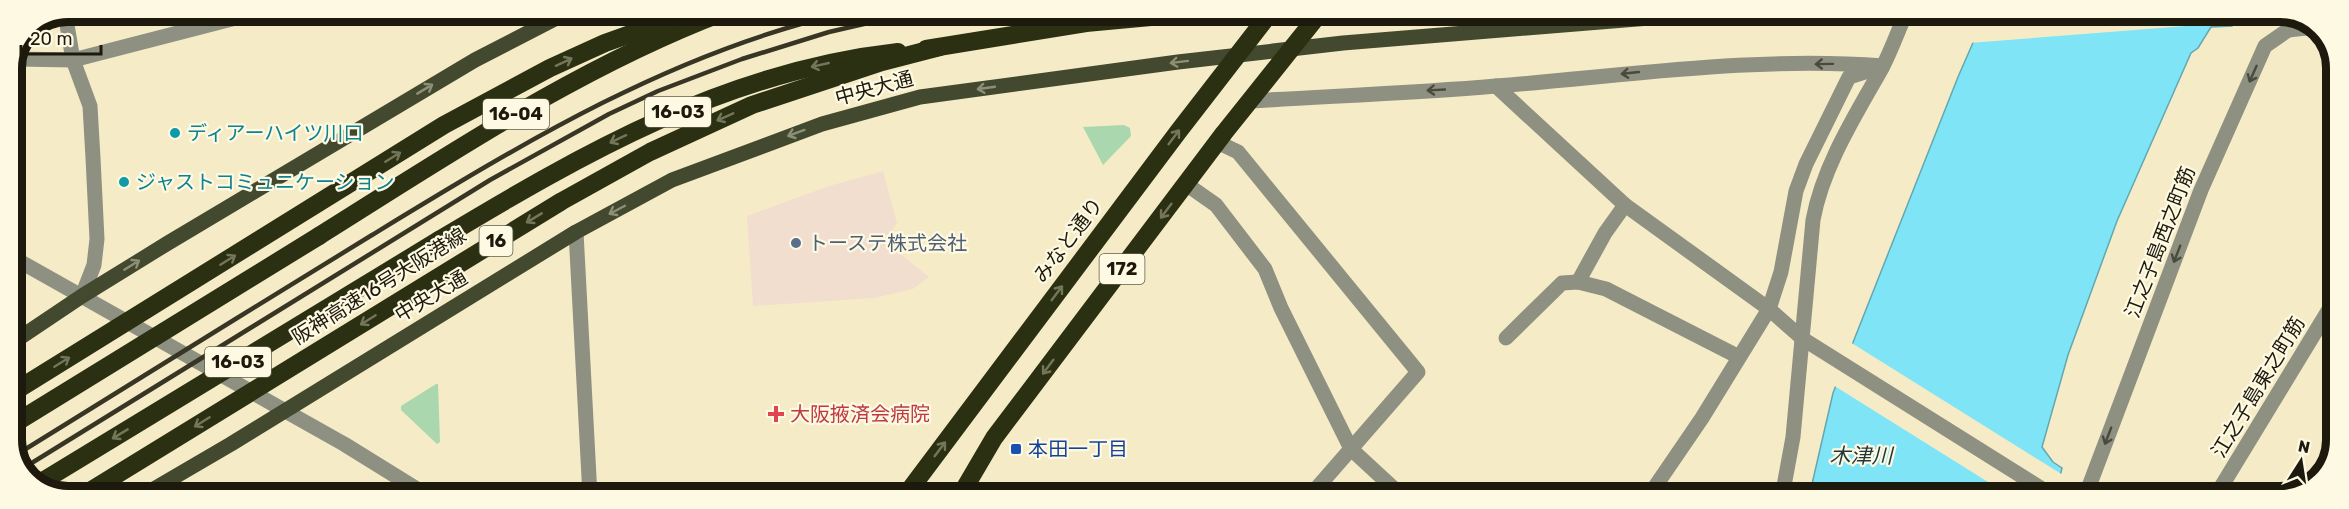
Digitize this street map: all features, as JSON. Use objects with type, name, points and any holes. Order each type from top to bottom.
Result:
[{"type":"highway","points":[[23,386],[444,125],[550,68],[605,43],[661,23]]},
{"type":"highway","name":"16-04","points":[[23,418],[551,94],[651,42],[697,23]]},
{"type":"highway","name":"阪神高速16号大阪港線","points":[[98,486],[561,201],[642,156],[752,105],[832,78],[940,47],[1086,23]]},
{"type":"highway","name":"みなと通り","points":[[912,486],[1262,23]]},
{"type":"highway","name":"172","points":[[966,486],[994,438],[1217,142],[1312,23]]},
{"type":"highway","name":"16-03","points":[[45,480],[448,234],[598,147],[690,106],[745,86],[821,64],[940,47]]},
{"type":"main road","points":[[23,336],[82,296],[475,60],[547,23]]},
{"type":"main road","name":"中央大通","points":[[159,486],[576,232],[672,180],[822,124],[920,97],[1293,49],[1594,23]]},
{"type":"street","points":[[67,23],[74,60],[90,106],[97,239],[94,265],[82,296]]},
{"type":"street","points":[[23,59],[74,60],[217,23]]},
{"type":"street","points":[[1784,486],[1793,437],[1817,198],[1862,102],[1883,66],[1902,23]]},
{"type":"street","points":[[2291,24],[2288,30],[2302,28]]},
{"type":"street","name":"江之子島西之町筋","points":[[2089,486],[2201,190],[2265,46],[2288,30]]},
{"type":"street","points":[[1251,101],[1496,86],[1690,67],[1853,64],[1883,66]]},
{"type":"street","points":[[1656,486],[1702,418],[1769,309],[1781,272],[1796,191],[1806,164],[1849,77],[1883,66]]},
{"type":"street","points":[[1496,86],[1625,205],[1769,309],[1803,339],[2038,486]]},
{"type":"street","points":[[1217,142],[1238,152],[1418,372],[1318,486]]},
{"type":"street","points":[[1186,184],[1216,205],[1265,269],[1281,308],[1351,449],[1390,486]]},
{"type":"street","points":[[1578,282],[1605,232],[1625,205]]},
{"type":"street","points":[[576,232],[589,486]]},
{"type":"street","points":[[23,263],[344,444],[412,486]]},
{"type":"street","points":[[1506,338],[1562,283],[1578,282],[1606,289],[1739,357]]},
{"type":"street","name":"江之子島東之町筋","points":[[2222,486],[2326,314]]},
{"type":"shaded area","points":[[883,171],[897,223],[884,241],[929,277],[913,289],[874,298],[753,306],[747,216],[829,186]]},
{"type":"green space","points":[[1124,125],[1130,128],[1131,136],[1103,165],[1083,127]]},
{"type":"green space","points":[[438,384],[440,442],[437,444],[401,410],[401,406]]},
{"type":"water","name":"木津川","points":[[1982,23],[2233,23],[2232,26],[2211,27],[2198,48],[2191,53],[2117,221],[2068,355],[2042,447],[2053,462],[2062,468],[2058,486],[1812,486],[1833,393]]},
{"type":"pier","points":[[1978,23],[2224,23],[1969,43]]},
{"type":"pier","points":[[1850,342],[2063,475],[2060,486],[1994,486],[1833,385]]},
{"type":"railway","points":[[24,450],[372,235],[543,134],[660,75],[721,50],[806,23]]},
{"type":"railway","points":[[29,465],[490,180],[609,114],[658,91],[742,59],[829,32],[868,23]]},
{"type":"place","name":"ディアーハイツ川口","points":[[175,133]]},
{"type":"place","name":"ジャストコミュニケーション","points":[[124,182]]},
{"type":"place","name":"トーステ株式会社","points":[[796,243]]},
{"type":"place","name":"大阪掖済会病院","points":[[776,414]]},
{"type":"place","name":"本田一丁目","points":[[1016,449]]}]
